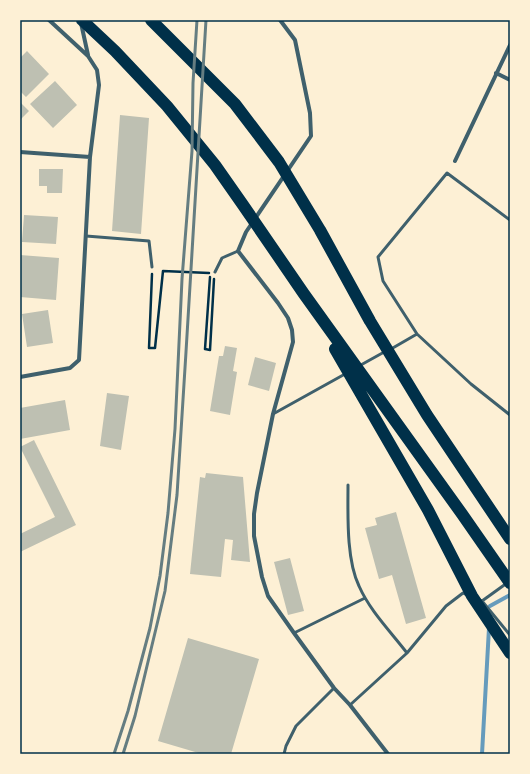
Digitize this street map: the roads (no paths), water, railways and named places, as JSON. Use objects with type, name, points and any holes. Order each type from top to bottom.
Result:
[{"type":"highway","points":[[81,20],[115,51],[167,106],[223,177],[304,294],[510,582]]},
{"type":"highway","points":[[151,20],[235,104],[278,162],[320,230],[370,321],[427,415],[510,539]]},
{"type":"highway","points":[[304,294],[428,510],[472,596],[510,653]]},
{"type":"street","points":[[20,377],[70,368],[79,360],[90,157],[99,85],[97,70],[88,56],[49,20]]},
{"type":"street","points":[[81,20],[81,27],[88,56]]},
{"type":"street","points":[[280,20],[295,40],[310,113],[311,136],[246,232],[238,251],[288,318],[292,330],[293,342],[274,414],[257,493],[254,514],[254,536],[262,577],[268,596],[334,688],[350,705],[388,754]]},
{"type":"street","points":[[455,161],[510,45]]},
{"type":"street","points":[[496,73],[510,80]]},
{"type":"street","points":[[20,152],[90,157]]},
{"type":"lane","points":[[510,220],[447,173],[378,257],[383,281],[417,334],[471,384],[510,415]]},
{"type":"lane","points":[[86,236],[149,241],[152,266]]},
{"type":"lane","points":[[215,272],[222,258],[238,251]]},
{"type":"lane","points":[[356,368],[417,334]]},
{"type":"lane","points":[[274,414],[349,372]]},
{"type":"lane","points":[[348,485],[350,555],[358,585],[365,598],[407,653]]},
{"type":"lane","points":[[482,601],[510,582]]},
{"type":"lane","points":[[350,705],[407,653],[446,606],[463,594],[482,601],[510,635]]},
{"type":"lane","points":[[294,633],[365,598]]},
{"type":"lane","points":[[284,754],[286,746],[296,726],[334,688]]},
{"type":"waterway","points":[[490,606],[510,595]]},
{"type":"waterway","points":[[482,754],[489,628]]},
{"type":"railway","points":[[114,754],[128,711],[150,628],[160,576],[168,513],[175,429],[182,279],[192,151],[193,83],[197,20]]},
{"type":"railway","points":[[123,754],[135,716],[165,591],[177,495],[206,20]]}]
